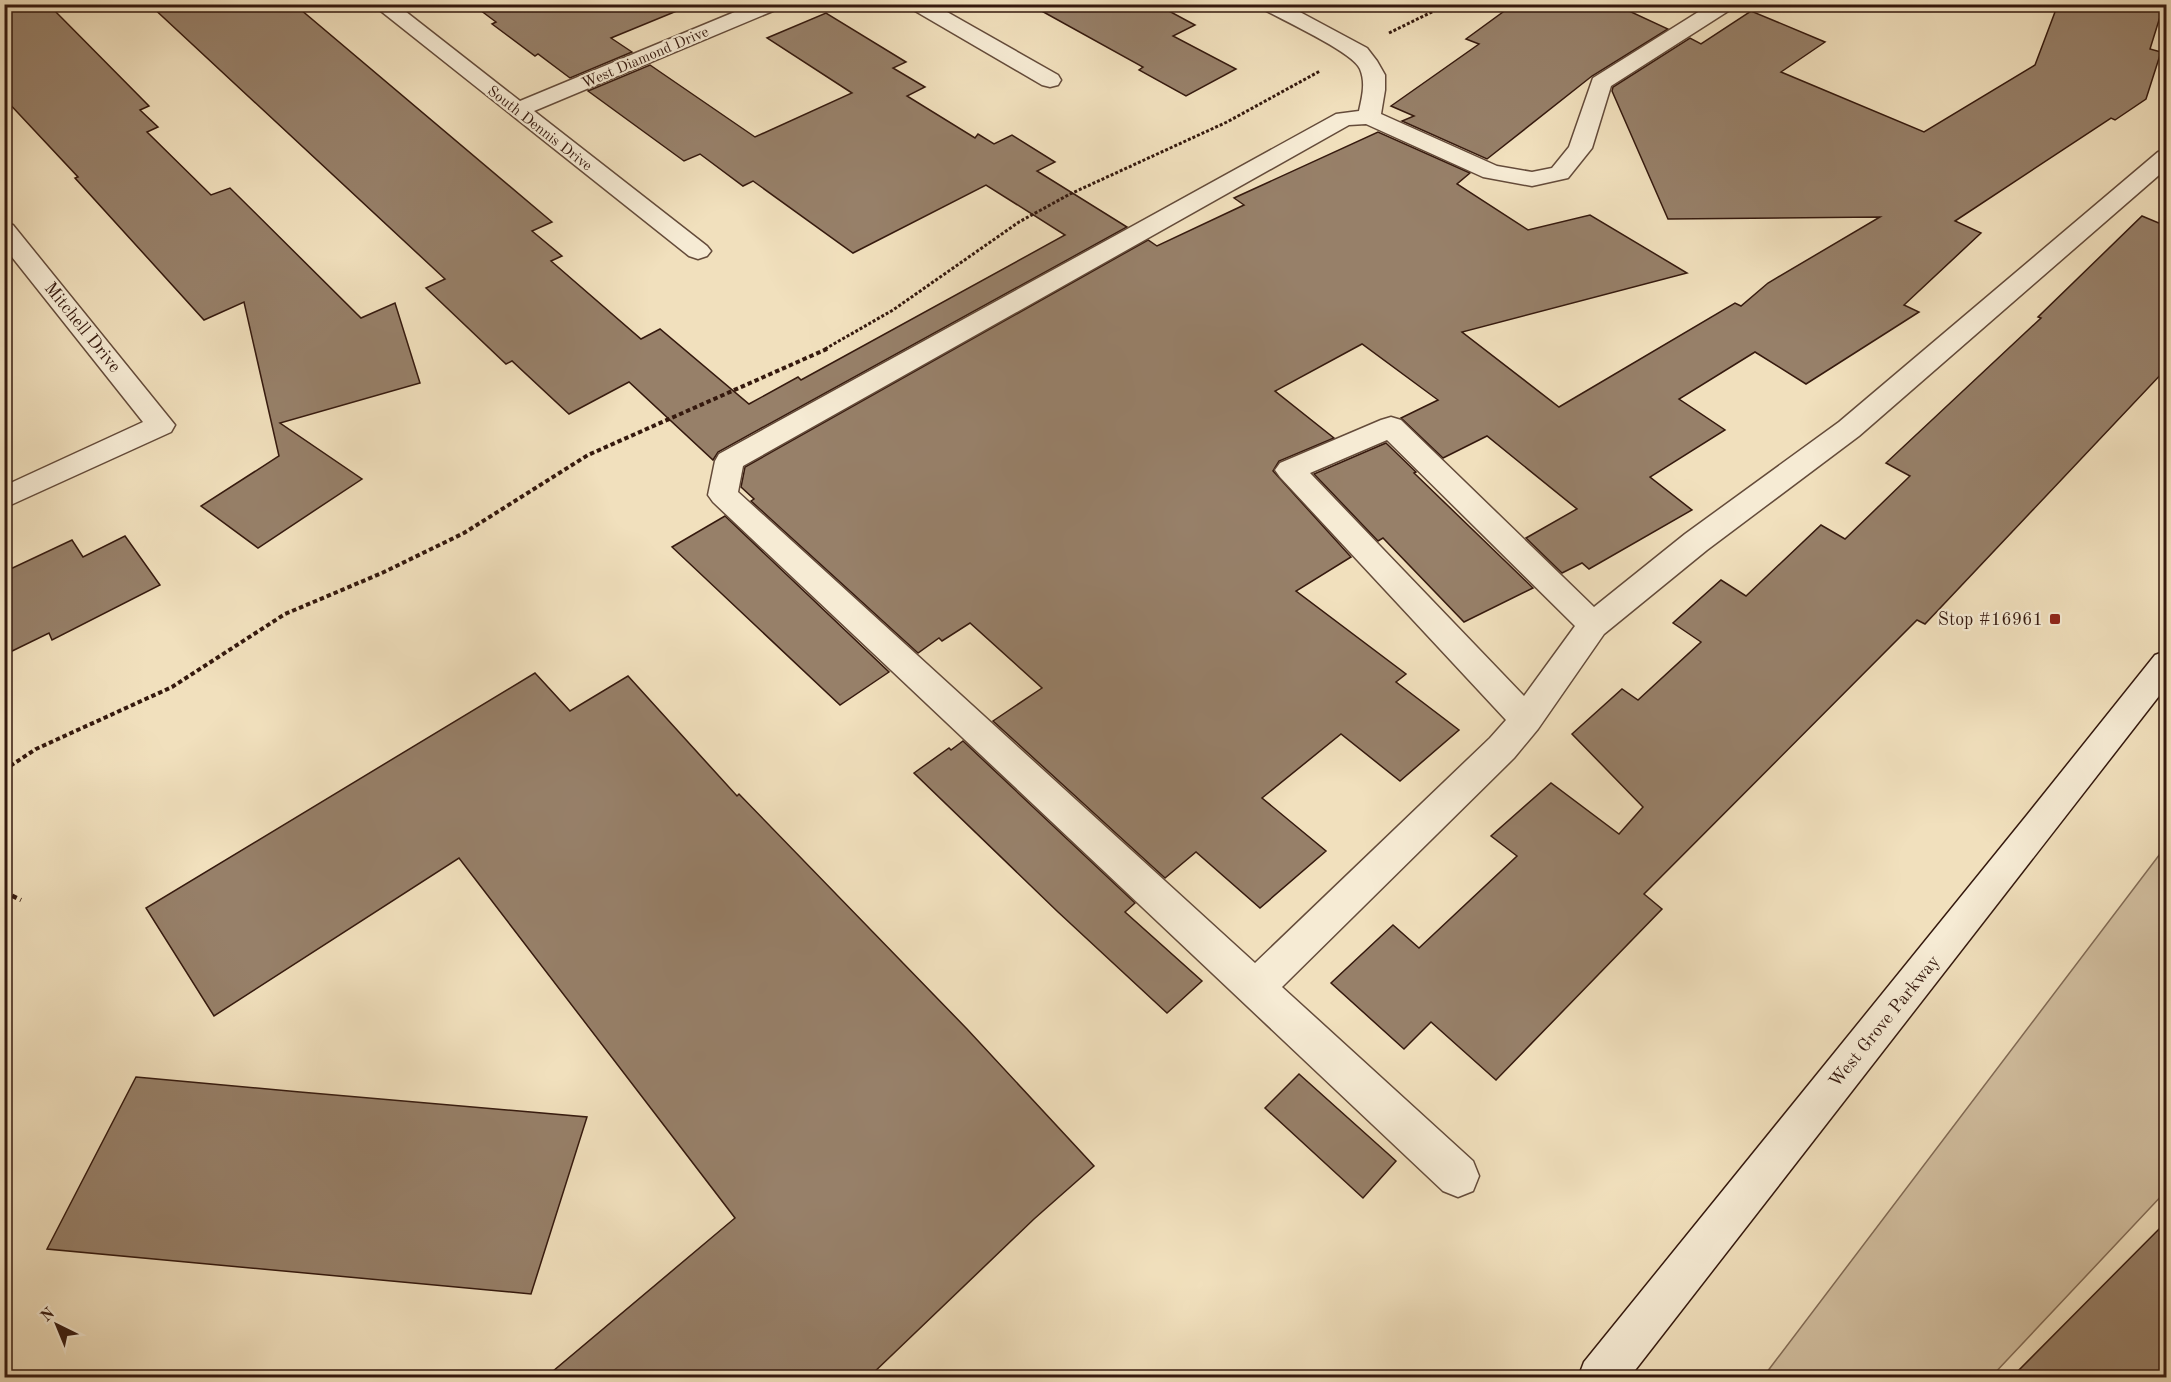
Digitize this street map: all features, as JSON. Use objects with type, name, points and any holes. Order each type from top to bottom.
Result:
[{"type":"street","name":"South Dennis Drive","points":[[382,4],[698,251]]},
{"type":"street","name":"West Diamond Drive","points":[[518,110],[773,4]]},
{"type":"street","points":[[917,4],[1050,80]]},
{"type":"street","points":[[1269,4],[1359,53],[1370,63],[1375,75],[1369,117]]},
{"type":"street","points":[[1458,1176],[723,495],[729,461],[1344,119],[1369,117],[1491,172],[1532,179],[1560,172],[1580,148],[1601,83],[1726,4]]},
{"type":"street","points":[[1255,988],[1502,748],[1526,720],[1593,625],[1696,542],[1849,429],[2166,157]]},
{"type":"street","name":"Mitchell Drive","points":[[4,230],[161,425],[4,498]]},
{"type":"street","points":[[1526,720],[1290,470],[1391,427],[1593,625]]},
{"type":"street","name":"West Grove Parkway","points":[[1600,1377],[2040,826],[2166,664]]},
{"type":"path","points":[[4,770],[36,749],[172,687],[285,614],[382,573],[464,533],[530,489],[588,455],[828,348],[892,310],[1019,222],[1070,194],[1227,122],[1306,78],[1359,53],[1396,28],[1448,4]]},
{"type":"path","points":[[4,892],[21,900]]},
{"type":"shaded area","points":[[2166,846],[2166,1191],[1991,1377],[1773,1377],[1767,1372]]},
{"type":"building","points":[[25,4],[48,4],[149,106],[140,110],[158,127],[147,132],[211,195],[230,188],[361,318],[395,303],[420,383],[280,423],[362,479],[258,548],[201,506],[279,456],[244,302],[204,320],[75,178],[78,177],[4,98],[4,11]]},
{"type":"building","points":[[149,4],[294,4],[552,222],[532,231],[562,256],[551,261],[641,339],[660,329],[749,404],[798,377],[801,380],[1065,235],[986,185],[853,253],[753,181],[743,186],[700,154],[684,161],[588,91],[650,65],[755,137],[852,93],[767,38],[826,13],[906,62],[893,68],[925,87],[907,96],[975,138],[978,134],[994,144],[1012,135],[1055,162],[1037,171],[1127,227],[718,452],[713,460],[629,382],[569,414],[512,361],[506,364],[426,288],[445,279]]},
{"type":"building","points":[[472,4],[689,4],[689,6],[611,38],[632,52],[570,78],[538,54],[535,56],[492,24],[496,22]]},
{"type":"building","points":[[1029,4],[1156,4],[1195,25],[1173,36],[1236,69],[1186,96],[1139,70],[1143,67]]},
{"type":"building","points":[[1514,4],[1614,4],[1668,29],[1592,76],[1487,159],[1402,121],[1414,116],[1391,106],[1479,44],[1466,39]]},
{"type":"building","points":[[2058,4],[2164,4],[2150,49],[2161,52],[2146,99],[2115,120],[2111,118],[1955,221],[1981,233],[1904,305],[1919,312],[1806,384],[1755,352],[1679,399],[1725,430],[1650,477],[1692,510],[1589,569],[1582,563],[1562,573],[1526,538],[1577,509],[1487,436],[1443,458],[1401,418],[1438,400],[1362,344],[1275,391],[1334,438],[1279,461],[1273,471],[1351,557],[1296,591],[1406,674],[1396,682],[1459,730],[1400,781],[1341,734],[1262,798],[1326,851],[1260,908],[1196,852],[1165,878],[993,721],[1042,688],[970,623],[942,641],[939,638],[918,653],[751,501],[754,499],[741,487],[745,467],[1148,240],[1157,246],[1244,205],[1234,198],[1378,132],[1470,173],[1457,184],[1528,230],[1590,215],[1687,273],[1462,332],[1559,407],[1735,303],[1741,306],[1768,283],[1880,217],[1668,219],[1612,91],[1613,87],[1690,38],[1701,44],[1751,11],[1825,42],[1781,72],[1924,132],[2035,65]]},
{"type":"building","points":[[2142,216],[2166,226],[2166,369],[1925,624],[1917,620],[1644,894],[1662,909],[1496,1080],[1431,1022],[1404,1049],[1331,983],[1393,925],[1419,948],[1517,856],[1491,836],[1551,783],[1619,834],[1643,807],[1572,734],[1622,689],[1638,700],[1701,642],[1673,623],[1721,580],[1746,596],[1821,525],[1845,539],[1910,476],[1886,463],[2041,318],[2038,317]]},
{"type":"building","points":[[1386,443],[1533,588],[1464,622],[1383,538],[1378,541],[1314,474]]},
{"type":"building","points":[[725,516],[889,672],[840,705],[672,547]]},
{"type":"building","points":[[125,536],[160,585],[52,640],[49,633],[4,655],[4,572],[72,540],[83,557]]},
{"type":"building","points":[[535,673],[570,711],[628,676],[737,796],[739,794],[967,1029],[1094,1166],[1034,1219],[869,1377],[546,1377],[735,1218],[459,858],[214,1016],[146,908]]},
{"type":"building","points":[[963,741],[1135,903],[1125,912],[1202,981],[1167,1013],[914,773]]},
{"type":"building","points":[[1299,1074],[1396,1161],[1363,1198],[1265,1108]]},
{"type":"building","points":[[136,1077],[587,1117],[531,1294],[47,1249]]},
{"type":"building","points":[[2166,1222],[2166,1377],[2012,1377]]},
{"type":"place","name":"Stop #16961","points":[[2055,619]]}]
